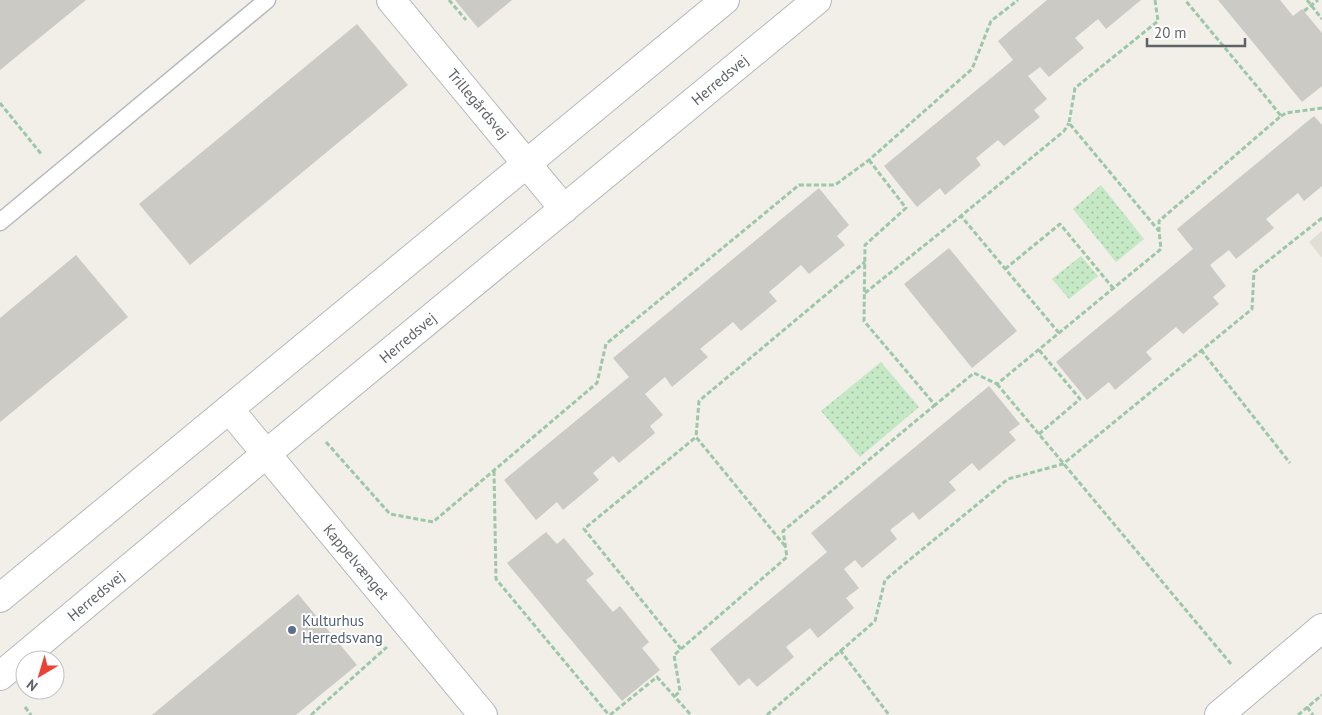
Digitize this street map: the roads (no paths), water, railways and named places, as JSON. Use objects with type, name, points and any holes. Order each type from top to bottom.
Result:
[{"type":"street","name":"Trillegårdsvej","points":[[391,0],[564,209]]},
{"type":"street","points":[[0,598],[725,0]]},
{"type":"street","name":"Herredsvej","points":[[0,676],[817,0]]},
{"type":"street","name":"Kappelvænget","points":[[229,409],[483,715]]},
{"type":"street","points":[[1219,715],[1322,628]]},
{"type":"lane","points":[[0,222],[267,0]]},
{"type":"place","name":"Kulturhus Herredsvang","points":[[292,630]]}]
